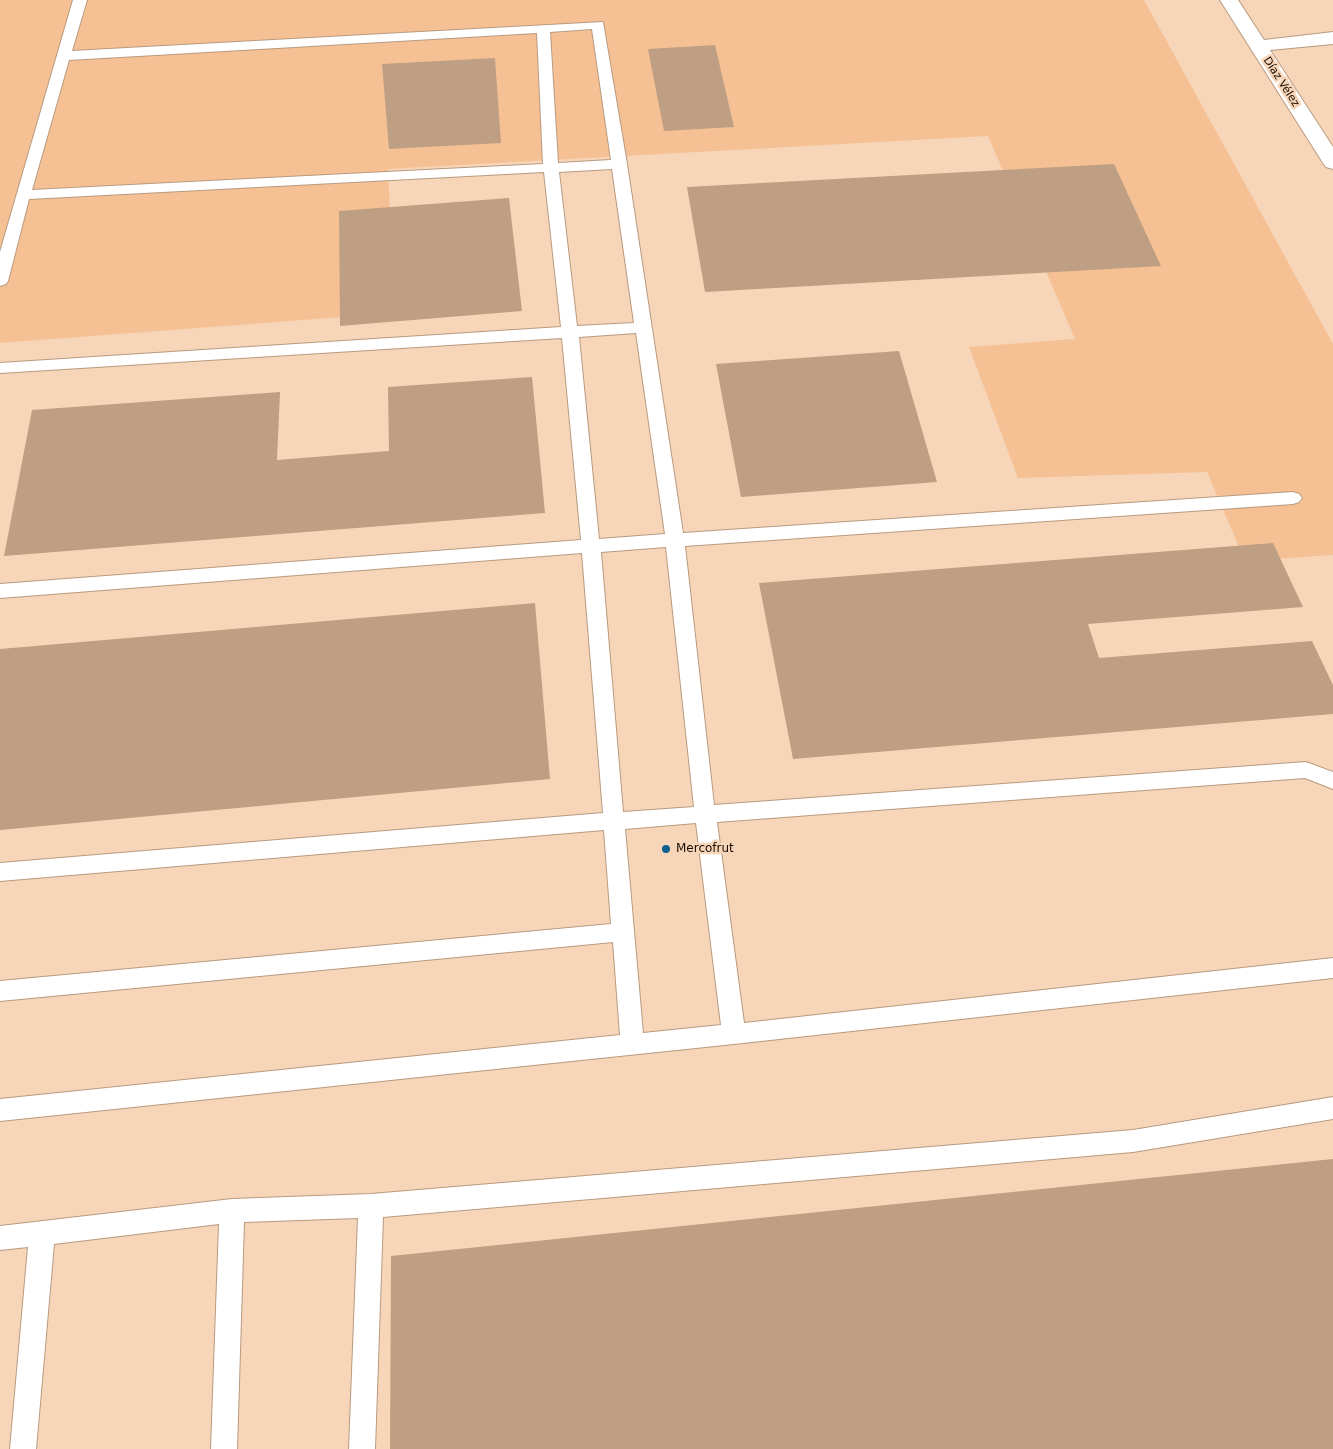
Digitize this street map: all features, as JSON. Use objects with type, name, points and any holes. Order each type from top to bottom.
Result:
[{"type":"street","name":"Díaz Vélez","points":[[1229,0],[1333,163]]},
{"type":"street","points":[[1258,46],[1333,38]]},
{"type":"lane","points":[[0,281],[80,0]]},
{"type":"lane","points":[[64,56],[598,25],[675,542],[705,814],[734,1034]]},
{"type":"lane","points":[[543,29],[551,169],[570,332],[591,546],[632,1044]]},
{"type":"lane","points":[[23,195],[620,164]]},
{"type":"lane","points":[[0,368],[642,328]]},
{"type":"lane","points":[[0,590],[591,546],[675,542],[1293,498]]},
{"type":"lane","points":[[0,872],[613,821],[1306,770],[1333,781]]},
{"type":"lane","points":[[0,991],[622,932]]},
{"type":"lane","points":[[0,1110],[734,1034],[1333,968]]},
{"type":"lane","points":[[0,1238],[232,1211],[371,1206],[1133,1141],[1333,1108]]},
{"type":"lane","points":[[362,1449],[371,1206]]},
{"type":"lane","points":[[224,1449],[232,1211]]},
{"type":"lane","points":[[23,1449],[42,1232]]},
{"type":"shaded area","points":[[0,0],[1144,0],[1333,344],[1333,555],[1245,561],[1207,472],[1018,478],[969,347],[1075,339],[988,136],[388,169],[395,313],[0,343]]},
{"type":"building","points":[[715,45],[734,127],[664,131],[648,49]]},
{"type":"building","points":[[495,58],[501,143],[389,149],[382,64]]},
{"type":"building","points":[[1114,164],[1161,266],[705,292],[687,187]]},
{"type":"building","points":[[509,198],[522,311],[340,326],[339,211]]},
{"type":"building","points":[[899,351],[937,482],[741,497],[716,364]]},
{"type":"building","points":[[532,377],[545,513],[4,556],[32,410],[280,392],[277,460],[389,451],[388,387]]},
{"type":"building","points":[[1273,543],[1303,607],[1088,624],[1099,658],[1312,641],[1333,685],[1333,714],[793,759],[759,583]]},
{"type":"building","points":[[535,603],[550,779],[0,830],[0,649]]},
{"type":"building","points":[[1333,1159],[1333,1449],[390,1449],[391,1256]]},
{"type":"place","name":"Mercofrut","points":[[666,849]]}]
